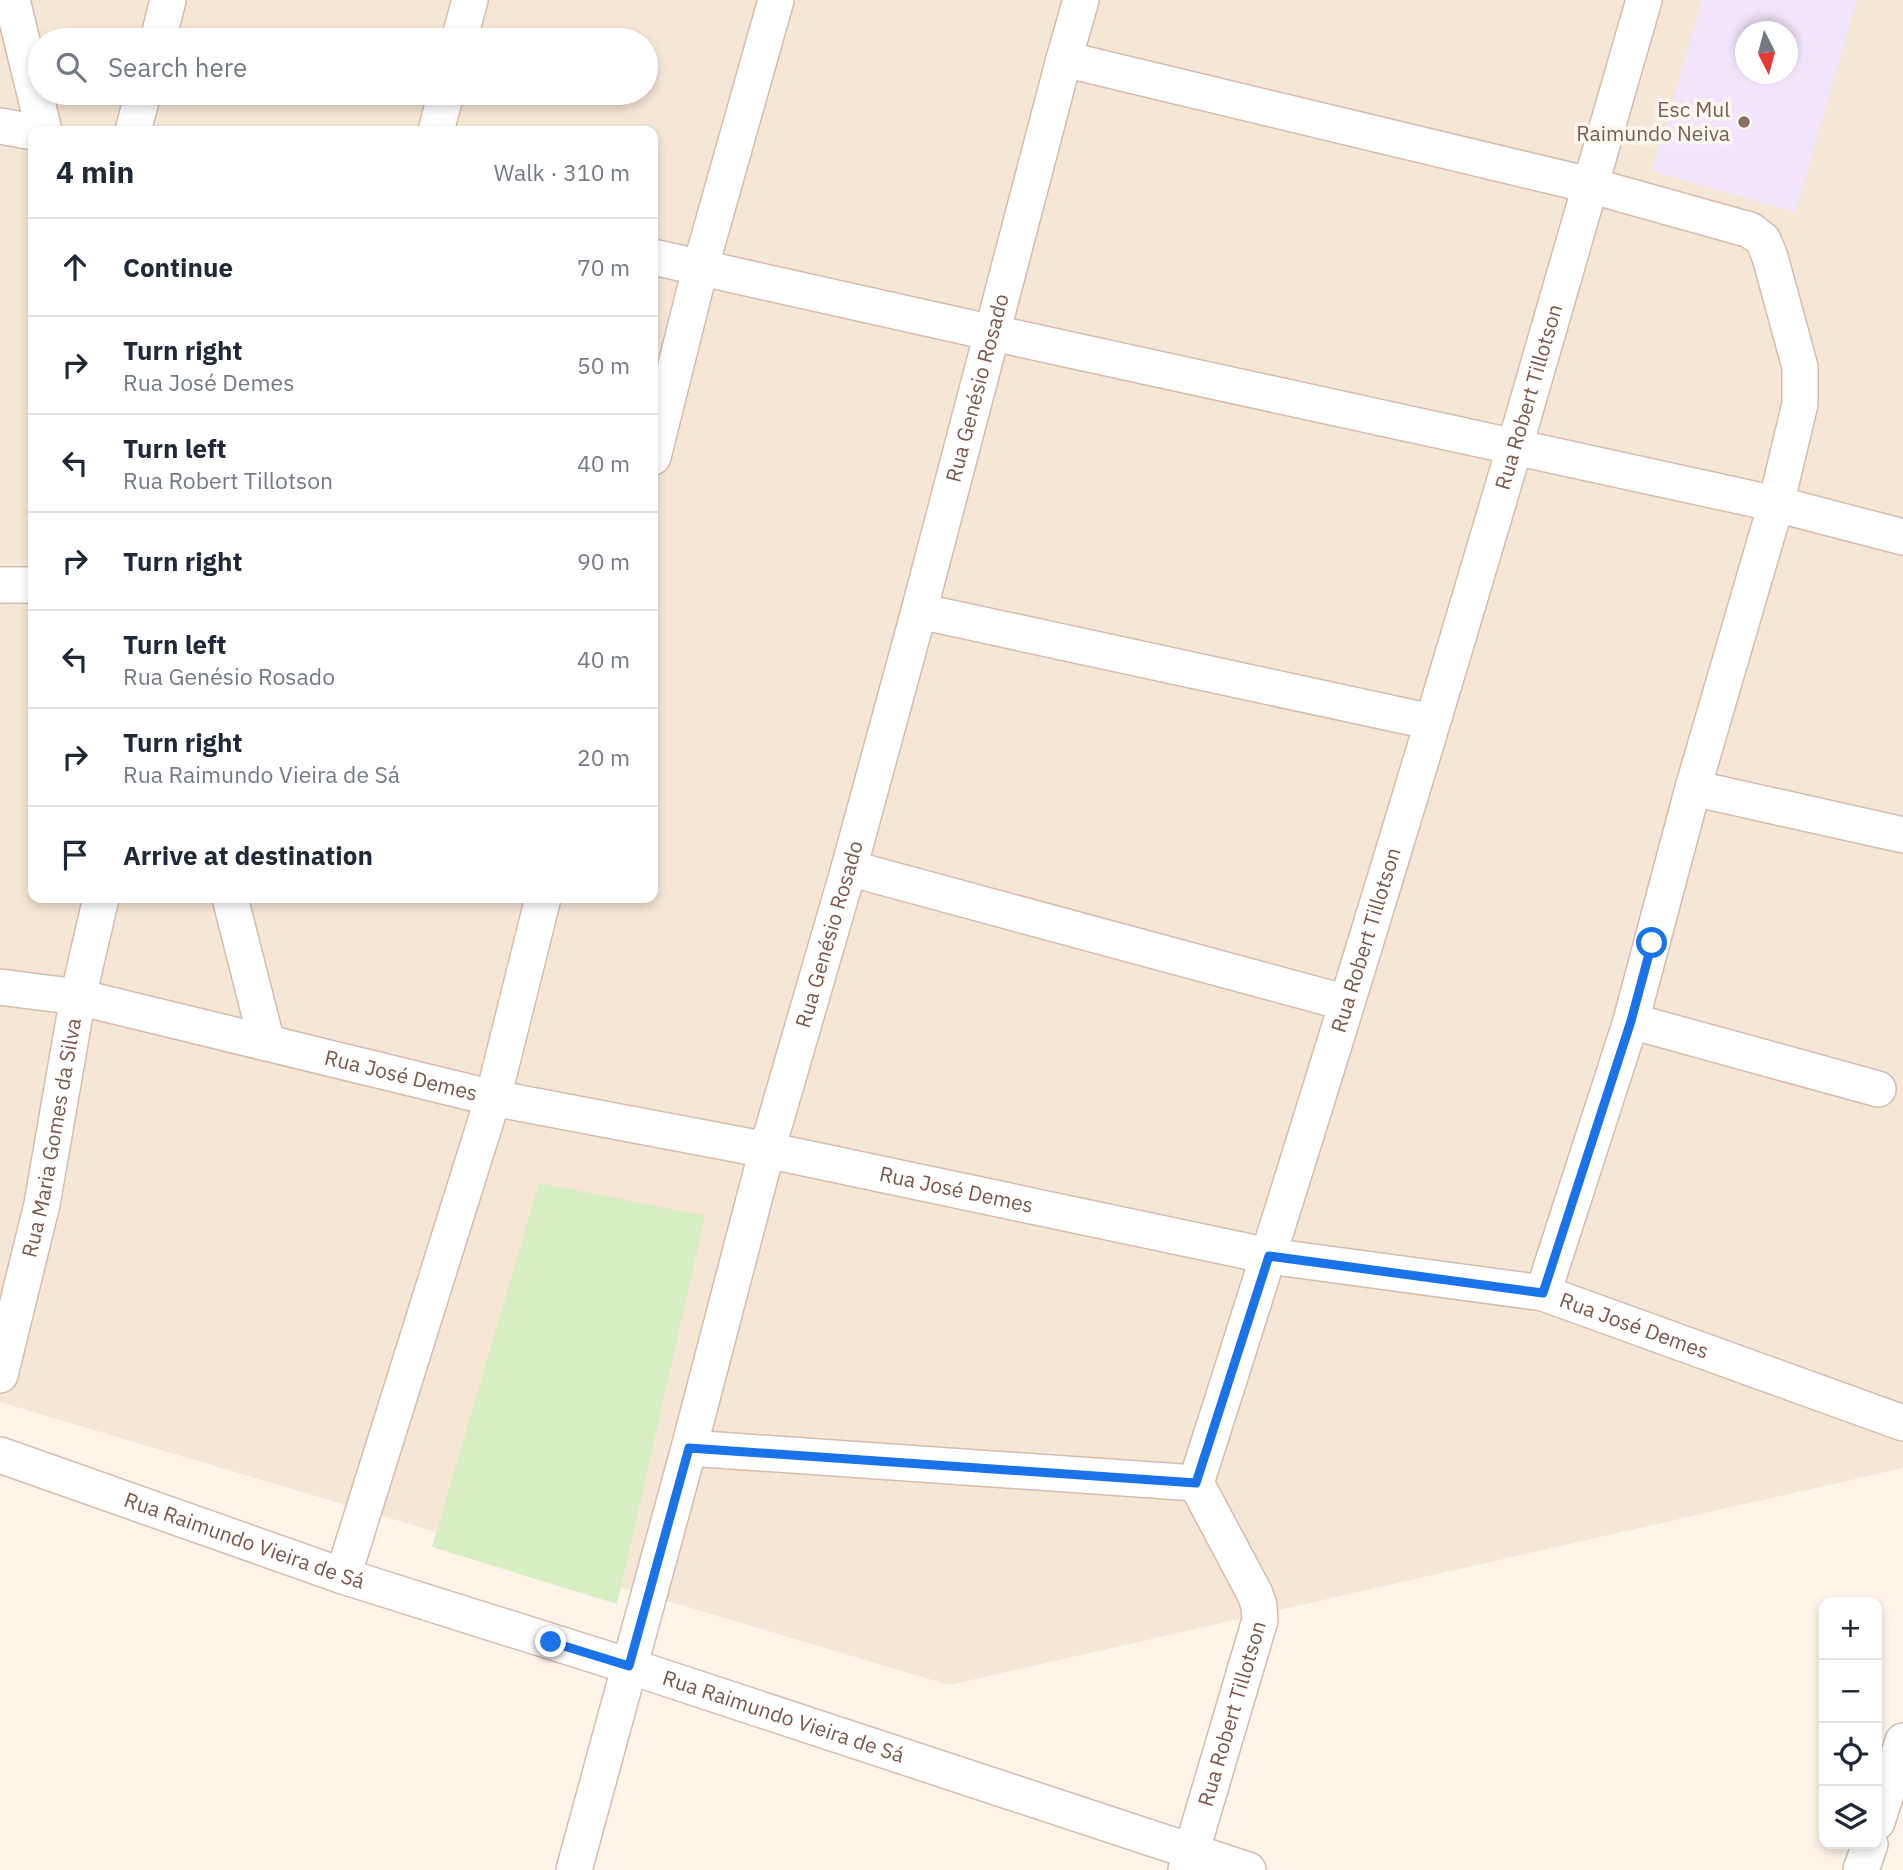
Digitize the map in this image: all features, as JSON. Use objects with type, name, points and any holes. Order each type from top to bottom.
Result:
[{"type":"street","points":[[12,0],[28,66]]},
{"type":"street","points":[[161,28],[169,0]]},
{"type":"street","points":[[462,28],[470,0]]},
{"type":"street","points":[[658,437],[700,269],[776,0]]},
{"type":"street","name":"Rua Genésio Rosado","points":[[574,1870],[768,1150],[919,611],[1081,0]]},
{"type":"street","name":"Rua Robert Tillotson","points":[[1189,1860],[1260,1620],[1255,1594],[1196,1483],[1269,1256],[1432,722],[1644,0]]},
{"type":"street","points":[[1064,59],[1589,185],[1751,230],[1763,240],[1770,257],[1800,367],[1800,404],[1776,503],[1693,788],[1631,1021],[1543,1293]]},
{"type":"street","points":[[38,105],[43,126]]},
{"type":"street","points":[[134,126],[140,105]]},
{"type":"street","points":[[437,126],[443,105]]},
{"type":"street","points":[[0,126],[28,131]]},
{"type":"street","points":[[658,258],[1776,503],[1903,537]]},
{"type":"street","points":[[0,585],[28,585]]},
{"type":"street","points":[[919,611],[1432,722]]},
{"type":"street","points":[[1693,788],[1903,835]]},
{"type":"street","points":[[849,868],[1347,1003]]},
{"type":"street","name":"Rua Maria Gomes da Silva","points":[[0,1375],[42,1203],[78,997],[100,903]]},
{"type":"street","points":[[231,903],[267,1043]]},
{"type":"street","points":[[343,1576],[493,1098],[542,903]]},
{"type":"street","name":"Rua José Demes","points":[[0,987],[78,997],[493,1098],[768,1150],[1269,1256],[1543,1293],[1903,1423]]},
{"type":"street","points":[[1631,1021],[1878,1089]]},
{"type":"street","points":[[689,1448],[1196,1483]]},
{"type":"street","name":"Rua Raimundo Vieira de Sá","points":[[0,1455],[343,1576],[629,1666],[1189,1860],[1248,1870]]},
{"type":"street","points":[[1882,1806],[1903,1741]]},
{"type":"street","points":[[1861,1870],[1868,1849]]},
{"type":"shaded area","points":[[0,0],[1903,0],[1903,1468],[949,1685],[0,1402]]},
{"type":"shaded area","name":"Esc Mul Raimundo Neiva","points":[[1702,0],[1857,0],[1795,212],[1652,171]]},
{"type":"green space","points":[[539,1183],[705,1216],[617,1604],[432,1547]]},
{"type":"place","name":"Esc Mul Raimundo Neiva","points":[[1744,122]]},
{"type":"route","points":[[551,1642],[629,1666],[689,1448],[1196,1483],[1269,1256],[1543,1293],[1631,1021],[1652,943]]}]
